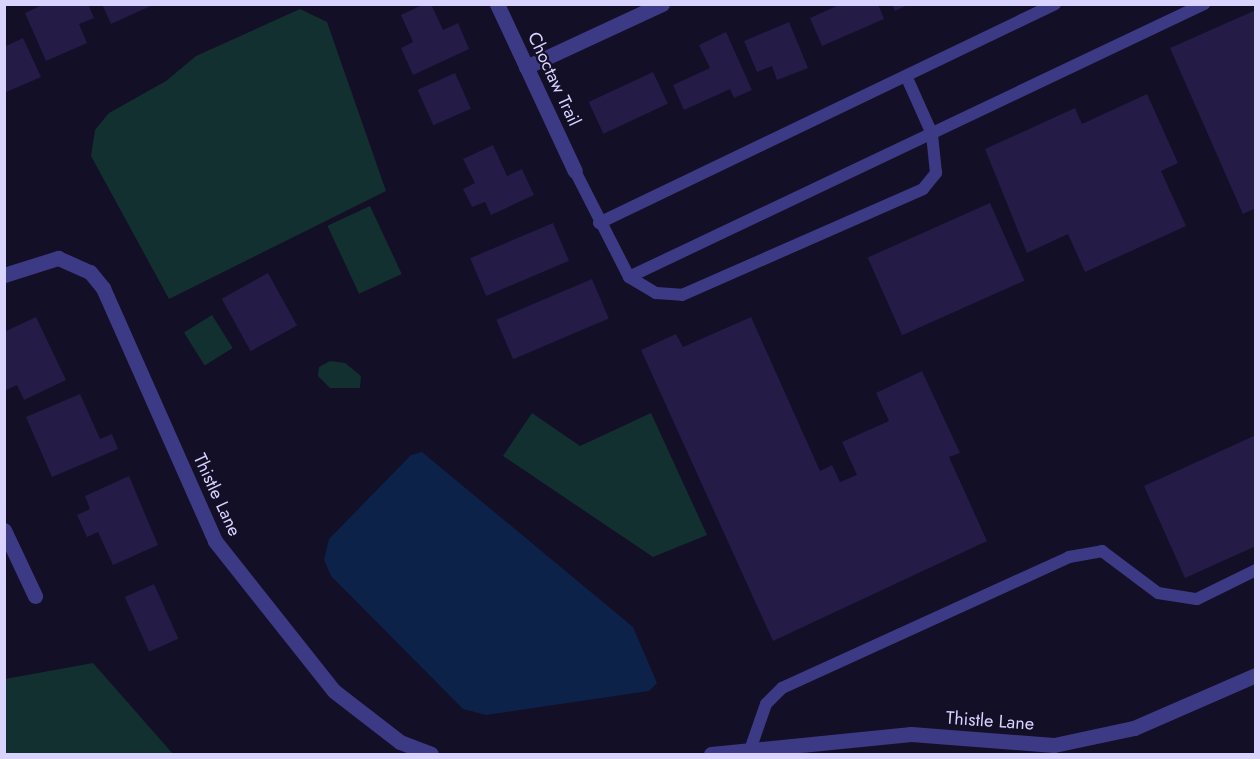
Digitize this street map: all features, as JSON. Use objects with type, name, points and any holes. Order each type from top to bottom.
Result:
[{"type":"street","name":"Choctaw Trail","points":[[497,4],[575,171]]},
{"type":"street","points":[[526,67],[662,4]]},
{"type":"street","name":"Thistle Lane","points":[[4,275],[58,258],[90,272],[104,288],[215,541],[334,691],[400,742],[431,754]]},
{"type":"street","points":[[4,530],[35,597]]},
{"type":"street","name":"Thistle Lane","points":[[711,754],[912,734],[1056,750],[1134,728],[1256,675]]},
{"type":"lane","points":[[599,223],[907,78],[1055,4]]},
{"type":"lane","points":[[628,277],[1204,4]]},
{"type":"lane","points":[[575,171],[628,277],[656,293],[682,295],[923,189],[936,173],[932,134],[907,78]]},
{"type":"lane","points":[[750,750],[766,704],[782,688],[1069,557],[1102,551],[1158,593],[1197,599],[1256,570]]},
{"type":"green space","points":[[300,9],[327,22],[386,191],[169,299],[91,156],[95,130],[109,113],[166,81],[196,56]]},
{"type":"green space","points":[[370,206],[402,274],[359,294],[327,226]]},
{"type":"green space","points":[[212,315],[233,348],[205,366],[184,332]]},
{"type":"green space","points":[[330,361],[345,363],[361,376],[360,388],[330,388],[318,376],[319,367]]},
{"type":"green space","points":[[532,413],[580,446],[651,413],[707,535],[653,557],[503,456]]},
{"type":"green space","points":[[93,663],[173,754],[5,754],[5,679]]},
{"type":"water","points":[[422,452],[633,627],[657,683],[649,691],[486,715],[463,709],[331,576],[324,560],[329,539],[411,455]]},
{"type":"building","points":[[44,4],[88,4],[94,18],[79,24],[87,43],[46,61],[25,13]]},
{"type":"building","points":[[102,4],[155,4],[111,24]]},
{"type":"building","points":[[424,4],[431,4],[443,30],[458,23],[469,49],[413,75],[401,48],[413,42],[401,15]]},
{"type":"building","points":[[841,4],[878,4],[884,19],[822,46],[810,18]]},
{"type":"building","points":[[892,4],[910,4],[895,11]]},
{"type":"building","points":[[1256,10],[1256,208],[1243,214],[1170,48]]},
{"type":"building","points":[[789,22],[808,68],[777,80],[772,66],[757,72],[744,41]]},
{"type":"building","points":[[726,32],[752,90],[734,98],[730,89],[684,110],[673,85],[710,68],[699,45]]},
{"type":"building","points":[[23,38],[41,77],[4,93],[4,47]]},
{"type":"building","points":[[653,72],[668,104],[603,134],[589,102]]},
{"type":"building","points":[[455,73],[471,109],[433,125],[418,90]]},
{"type":"building","points":[[1147,94],[1178,163],[1161,171],[1186,226],[1085,272],[1068,234],[1027,253],[985,149],[1075,108],[1082,124]]},
{"type":"building","points":[[493,145],[507,176],[522,169],[534,195],[491,215],[485,202],[472,207],[463,189],[475,183],[463,159]]},
{"type":"building","points":[[990,203],[1025,281],[902,335],[868,258]]},
{"type":"building","points":[[553,223],[569,261],[486,296],[470,258]]},
{"type":"building","points":[[268,273],[297,325],[251,351],[222,299]]},
{"type":"building","points":[[592,279],[609,319],[513,359],[496,320]]},
{"type":"building","points":[[36,317],[66,380],[24,400],[17,385],[4,391],[4,332]]},
{"type":"building","points":[[751,317],[820,471],[832,465],[840,482],[857,475],[842,442],[889,421],[876,393],[922,371],[960,453],[949,457],[987,541],[773,641],[641,350],[676,334],[683,347]]},
{"type":"building","points":[[80,394],[100,439],[112,434],[118,449],[52,477],[26,417]]},
{"type":"building","points":[[1256,435],[1256,546],[1185,578],[1144,486]]},
{"type":"building","points":[[129,476],[158,545],[113,565],[98,532],[87,537],[77,515],[90,509],[85,496]]},
{"type":"building","points":[[154,584],[178,639],[149,652],[125,597]]}]
